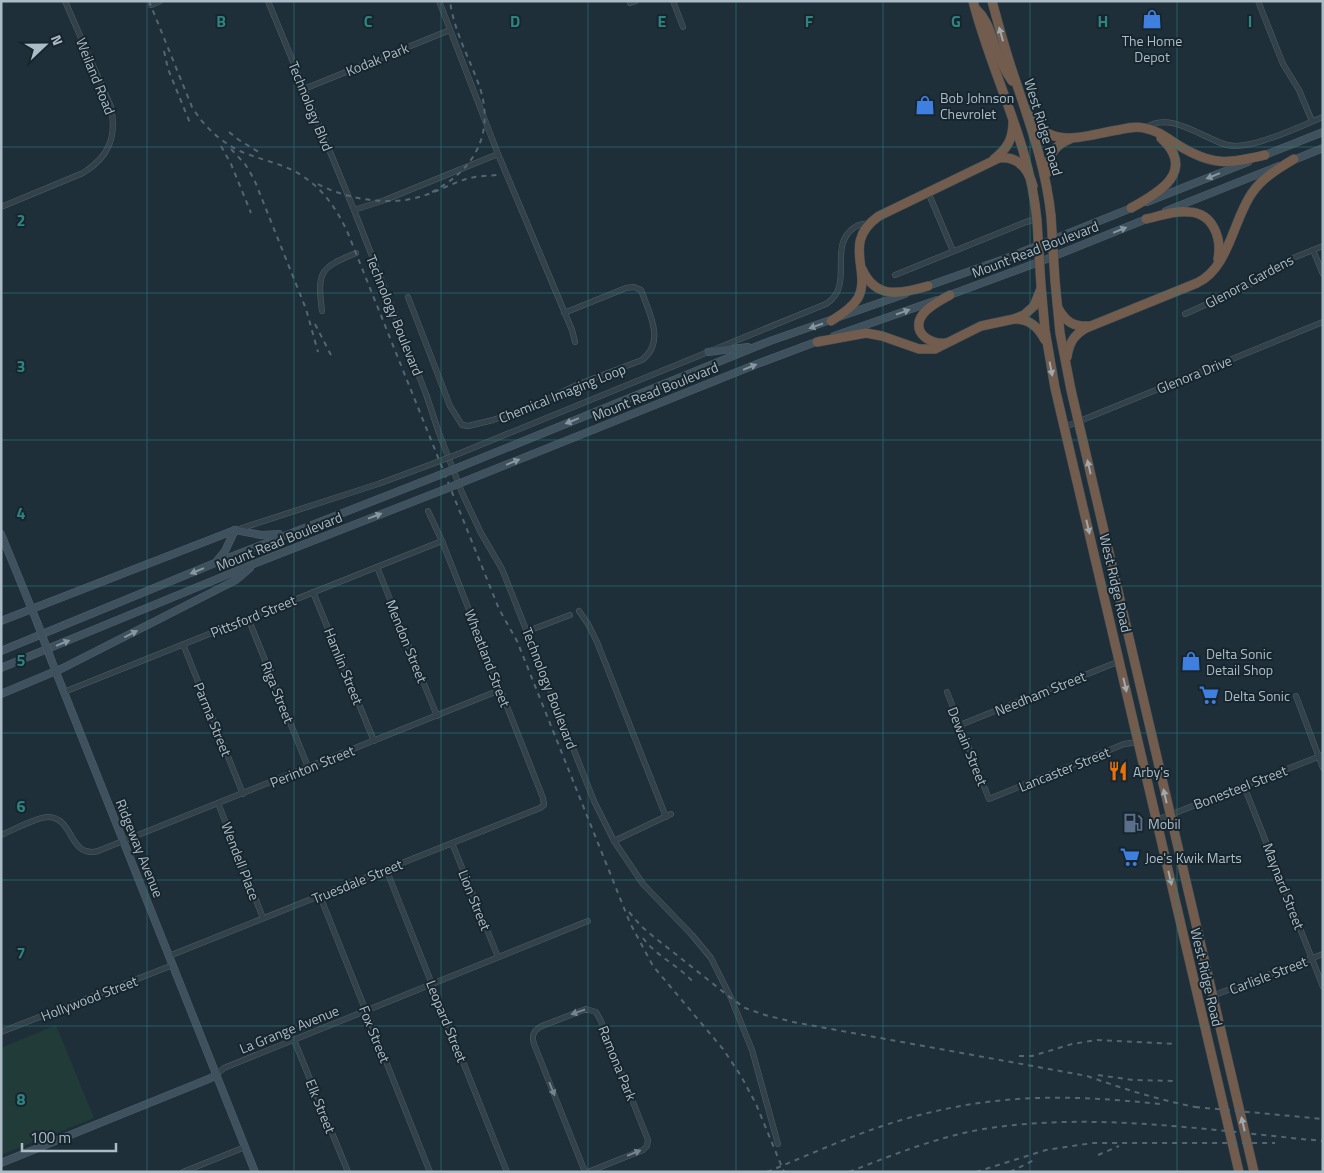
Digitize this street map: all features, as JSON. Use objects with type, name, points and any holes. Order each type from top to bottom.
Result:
[{"type":"highway","name":"West Ridge Road","points":[[992,1],[1039,150],[1048,190],[1056,304],[1066,368],[1254,1172]]},
{"type":"highway","name":"West Ridge Road","points":[[974,5],[1023,147],[1033,186],[1047,348],[1239,1172]]},
{"type":"highway","points":[[974,5],[988,24],[1007,73],[1021,97]]},
{"type":"highway","points":[[989,162],[1002,152],[1010,142],[1013,127],[1011,112]]},
{"type":"highway","points":[[1026,112],[1036,126],[1046,134],[1061,138],[1129,128],[1146,128],[1160,133],[1198,156],[1214,161],[1235,161],[1265,155]]},
{"type":"highway","points":[[1132,208],[1164,188],[1171,180],[1174,170],[1174,156],[1169,147],[1159,136],[1146,128]]},
{"type":"highway","points":[[1048,190],[1047,168],[1052,153],[1062,143],[1078,136]]},
{"type":"highway","points":[[831,321],[850,308],[858,297],[862,285],[859,259],[860,242],[870,224],[882,214],[989,162],[1002,158],[1015,159],[1024,167],[1033,186]]},
{"type":"highway","points":[[1066,368],[1068,350],[1072,340],[1078,333],[1093,324],[1206,278],[1222,258],[1237,220],[1253,191],[1266,178],[1294,159]]},
{"type":"highway","points":[[1146,219],[1187,212],[1196,213],[1206,218],[1215,228],[1219,238],[1219,252],[1214,270]]},
{"type":"highway","points":[[859,259],[869,282],[882,291],[897,292],[928,286]]},
{"type":"highway","points":[[817,342],[856,334],[870,334],[911,347],[930,350],[938,348],[981,326],[1024,315],[1034,306],[1041,286]]},
{"type":"highway","points":[[950,295],[925,311],[919,325],[921,334],[930,342],[939,344],[951,341]]},
{"type":"highway","points":[[1056,304],[1070,323],[1078,326],[1093,324]]},
{"type":"highway","points":[[1014,319],[1025,320],[1034,325],[1042,334],[1047,348]]},
{"type":"main road","name":"Mount Read Boulevard","points":[[1,651],[215,563],[770,342],[1007,258],[1323,132]]},
{"type":"main road","name":"Mount Read Boulevard","points":[[1,668],[256,563],[748,368],[1047,259],[1323,148]]},
{"type":"main road","points":[[708,352],[739,349],[770,342]]},
{"type":"main road","points":[[215,563],[225,551],[235,530],[261,535],[274,535],[301,529]]},
{"type":"main road","name":"Mount Read Boulevard","points":[[1,621],[235,530]]},
{"type":"main road","name":"Ridgeway Avenue","points":[[1,534],[255,1172]]},
{"type":"main road","points":[[1,694],[56,671],[236,580],[256,563]]},
{"type":"main road","name":"La Grange Avenue","points":[[1,1163],[217,1074]]},
{"type":"street","name":"Weiland Road","points":[[1,207],[83,173],[100,159],[110,142],[114,122],[111,107],[65,1]]},
{"type":"street","points":[[151,5],[160,1]]},
{"type":"street","name":"Technology Blvd","points":[[268,1],[354,210]]},
{"type":"street","points":[[439,1],[498,154],[575,342]]},
{"type":"street","points":[[673,1],[683,27]]},
{"type":"street","points":[[1258,1],[1283,64],[1299,90],[1312,121]]},
{"type":"street","name":"Kodak Park","points":[[304,88],[450,30]]},
{"type":"street","points":[[1146,128],[1154,124],[1172,124],[1186,127],[1214,141],[1235,146],[1262,141],[1323,117]]},
{"type":"street","points":[[354,210],[385,200],[498,154]]},
{"type":"street","points":[[928,191],[953,251]]},
{"type":"street","name":"Technology Boulevard","points":[[354,210],[426,394],[463,495],[502,570],[528,631],[594,801],[614,841],[643,884],[692,935],[711,958],[752,1050],[778,1144]]},
{"type":"street","name":"Mount Read Boulevard","points":[[895,276],[1023,223],[1037,220]]},
{"type":"street","name":"Mount Read Boulevard","points":[[235,530],[378,484],[432,464],[819,308],[832,300],[841,284],[840,254],[844,238],[857,226],[865,223],[870,224]]},
{"type":"street","name":"Glenora Gardens","points":[[1185,314],[1244,287],[1293,258],[1323,246]]},
{"type":"street","points":[[1313,250],[1323,274]]},
{"type":"street","points":[[322,311],[319,287],[322,274],[332,263],[356,253]]},
{"type":"street","name":"Chemical Imaging Loop","points":[[408,297],[450,406],[462,425],[468,426],[524,410],[579,384],[642,360],[650,351],[653,341],[654,324],[641,290],[634,287],[626,288],[564,314]]},
{"type":"street","name":"Glenora Drive","points":[[1065,427],[1323,322]]},
{"type":"street","name":"Wheatland Street","points":[[428,511],[442,541],[543,798],[544,805]]},
{"type":"street","name":"Pittsford Street","points":[[64,692],[442,541]]},
{"type":"street","name":"Mendon Street","points":[[377,567],[437,716]]},
{"type":"street","name":"Hamlin Street","points":[[314,592],[374,741]]},
{"type":"street","points":[[579,611],[597,642],[669,816],[614,841]]},
{"type":"street","points":[[528,631],[570,615]]},
{"type":"street","name":"Riga Street","points":[[248,618],[308,767]]},
{"type":"street","name":"Parma Street","points":[[184,644],[243,794]]},
{"type":"street","name":"Needham Street","points":[[960,725],[1120,661]]},
{"type":"street","name":"Perinton Street","points":[[1,835],[40,819],[50,817],[63,823],[75,843],[84,851],[93,853],[500,690]]},
{"type":"street","name":"Dewain Street","points":[[947,692],[989,799]]},
{"type":"street","points":[[1296,696],[1321,756],[1323,768]]},
{"type":"street","name":"Lancaster Street","points":[[989,799],[1124,744],[1139,742]]},
{"type":"street","name":"Bonesteel Street","points":[[1156,820],[1321,756]]},
{"type":"street","name":"Maynard Street","points":[[1244,786],[1323,987]]},
{"type":"street","name":"Wendell Place","points":[[218,803],[263,918]]},
{"type":"street","name":"Truesdale Street","points":[[169,956],[544,805]]},
{"type":"street","name":"Lion Street","points":[[452,843],[498,957]]},
{"type":"street","name":"Leopard Street","points":[[386,869],[507,1172]]},
{"type":"street","name":"Fox Street","points":[[320,896],[430,1172]]},
{"type":"street","name":"La Grange Avenue","points":[[217,1074],[224,1068],[588,921]]},
{"type":"street","name":"Carlisle Street","points":[[1212,996],[1323,954]]},
{"type":"street","name":"Hollywood Street","points":[[2,1031],[173,965]]},
{"type":"street","name":"Ramona Park","points":[[590,1009],[596,1012],[601,1021],[648,1140],[647,1146],[643,1150],[587,1172],[532,1036],[535,1030],[542,1026],[579,1011],[590,1009]]},
{"type":"street","name":"Elk Street","points":[[294,1040],[348,1172]]},
{"type":"street","points":[[183,1172],[245,1147]]},
{"type":"green space","points":[[56,1025],[94,1118],[1,1155],[1,1048]]},
{"type":"railway","points":[[149,1],[192,107],[207,127],[232,147],[286,167],[309,180],[328,200],[343,223],[499,609],[517,641],[630,923],[653,966],[723,1049],[741,1076],[756,1104],[784,1172]]},
{"type":"railway","points":[[432,192],[459,173],[469,162],[477,150],[485,121],[480,88],[459,35],[450,1]]},
{"type":"railway","points":[[164,51],[168,69],[190,123]]},
{"type":"railway","points":[[229,132],[262,154]]},
{"type":"railway","points":[[221,146],[231,164],[251,213]]},
{"type":"railway","points":[[231,149],[245,164],[254,179],[306,309],[318,352]]},
{"type":"railway","points":[[318,184],[341,194],[367,200],[394,201],[425,195],[470,178],[497,175]]},
{"type":"railway","points":[[315,324],[332,357]]},
{"type":"railway","points":[[629,912],[642,927],[731,998],[745,1008],[765,1015],[793,1022],[1087,1076],[1143,1094],[1201,1108]]},
{"type":"railway","points":[[643,938],[654,950],[681,970],[693,982]]},
{"type":"railway","points":[[1019,1056],[1032,1056],[1072,1044],[1097,1040],[1177,1044]]},
{"type":"railway","points":[[1098,1075],[1133,1080],[1176,1081]]},
{"type":"railway","points":[[767,1172],[878,1127],[916,1116],[978,1103],[1038,1098],[1067,1098],[1160,1104]]},
{"type":"railway","points":[[1195,1107],[1323,1119]]},
{"type":"railway","points":[[849,1172],[954,1135],[990,1128],[1031,1124],[1115,1122],[1198,1128],[1323,1141]]},
{"type":"railway","points":[[976,1172],[1046,1150],[1093,1143],[1275,1143]]},
{"type":"railway","points":[[1098,1155],[1119,1146]]},
{"type":"railway","points":[[1010,1172],[1036,1159]]},
{"type":"place","name":"The Home Depot","points":[[1152,19]]},
{"type":"place","name":"Bob Johnson Chevrolet","points":[[925,105]]},
{"type":"place","name":"Delta Sonic Detail Shop","points":[[1191,661]]},
{"type":"place","name":"Delta Sonic","points":[[1209,695]]},
{"type":"place","name":"Arby's","points":[[1118,771]]},
{"type":"place","name":"Mobil","points":[[1133,823]]},
{"type":"place","name":"Joe's Kwik Marts","points":[[1130,857]]}]
